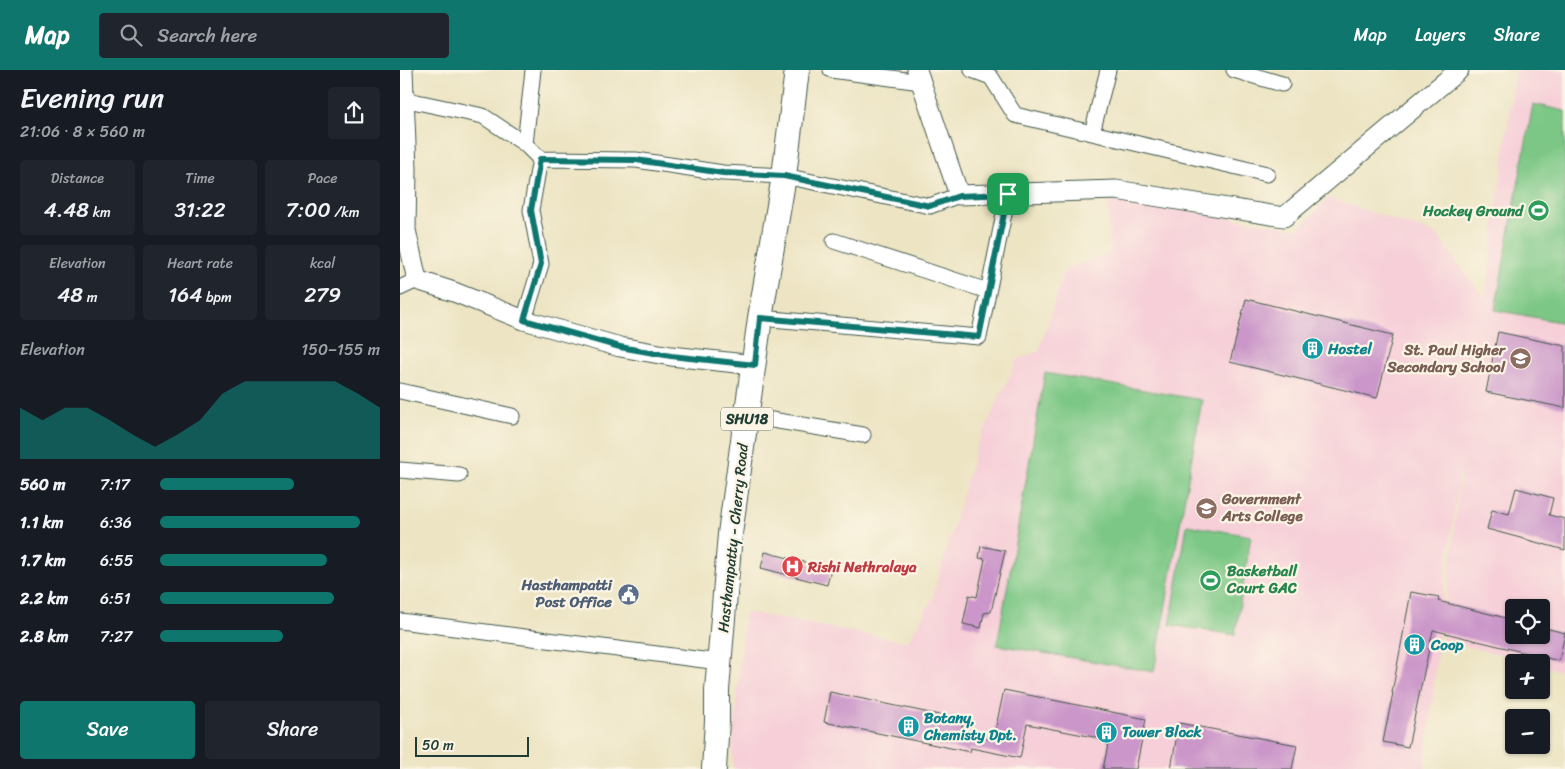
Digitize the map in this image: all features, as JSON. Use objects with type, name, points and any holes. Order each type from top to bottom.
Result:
[{"type":"main road","name":"Hasthampatty - Cherry Road","points":[[714,769],[717,721],[716,690],[730,534],[755,365],[760,318],[784,176],[797,70]]},
{"type":"street","points":[[403,70],[407,169],[403,230],[417,280]]},
{"type":"street","points":[[525,144],[533,70]]},
{"type":"street","points":[[831,70],[919,76],[959,196]]},
{"type":"street","points":[[972,70],[991,77],[1015,115],[1267,174]]},
{"type":"street","points":[[1092,133],[1108,70]]},
{"type":"street","points":[[1234,70],[1282,84]]},
{"type":"street","points":[[403,99],[483,116],[525,144],[540,159],[636,160],[723,173],[784,176],[930,206],[959,196],[1116,190],[1284,217],[1459,70]]},
{"type":"street","points":[[524,320],[541,264],[531,210],[540,159]]},
{"type":"street","points":[[760,318],[979,337],[1008,194]]},
{"type":"street","points":[[834,241],[988,291]]},
{"type":"street","points":[[400,288],[417,280],[454,292],[524,320],[620,347],[671,356],[755,365]]},
{"type":"street","points":[[400,391],[512,416]]},
{"type":"street","points":[[747,416],[863,435]]},
{"type":"street","points":[[400,470],[459,475]]},
{"type":"street","points":[[400,621],[720,662]]},
{"type":"shaded area","name":"Government Arts College","points":[[1515,70],[1565,70],[1565,672],[1550,668],[1550,654],[1505,654],[1505,656],[1442,640],[1463,450],[1446,569],[1425,769],[734,769],[732,752],[745,612],[908,642],[932,599],[976,448],[1017,360],[1039,351],[1064,270],[1110,253],[1108,197],[1298,229],[1329,198],[1436,234],[1485,299]]},
{"type":"green space","name":"Hockey Ground","points":[[1533,104],[1565,111],[1565,323],[1495,310]]},
{"type":"green space","points":[[1045,373],[1202,400],[1154,672],[997,645]]},
{"type":"green space","name":"Basketball Court GAC","points":[[1187,525],[1251,536],[1235,635],[1170,625]]},
{"type":"building","name":"Hostel","points":[[1246,299],[1393,335],[1377,398],[1230,362]]},
{"type":"building","points":[[1498,332],[1565,346],[1565,408],[1486,392]]},
{"type":"building","points":[[1516,488],[1553,498],[1549,515],[1565,519],[1565,550],[1487,529],[1492,510],[1509,514]]},
{"type":"building","points":[[981,546],[1005,551],[991,612],[984,613],[981,628],[963,624],[969,595],[977,597],[985,559],[979,558]]},
{"type":"building","points":[[765,552],[831,569],[827,585],[761,568]]},
{"type":"building","points":[[1411,592],[1439,597],[1438,601],[1505,618],[1505,644],[1550,644],[1550,629],[1565,633],[1559,661],[1550,659],[1550,654],[1531,654],[1433,630],[1408,747],[1383,742]]},
{"type":"building","points":[[1004,690],[1146,719],[1136,769],[1103,769],[1109,740],[1027,724],[1020,758],[971,748],[970,752],[824,722],[830,692],[963,720],[961,733],[993,740]]},
{"type":"building","points":[[1179,723],[1297,745],[1292,769],[1171,769]]},
{"type":"place","name":"Hockey Ground","points":[[1539,211]]},
{"type":"place","name":"Hostel","points":[[1312,349]]},
{"type":"place","name":"St. Paul Higher Secondary School","points":[[1521,359]]},
{"type":"place","name":"Government Arts College","points":[[1206,508]]},
{"type":"place","name":"Rishi Nethralaya","points":[[792,567]]},
{"type":"place","name":"Basketball Court GAC","points":[[1211,580]]},
{"type":"place","name":"Hasthampatti Post Office","points":[[628,594]]},
{"type":"place","name":"Coop","points":[[1415,645]]},
{"type":"place","name":"Botany, Chemisty Dpt.","points":[[908,727]]},
{"type":"place","name":"Tower Block","points":[[1106,732]]},
{"type":"route","points":[[540,159],[636,160],[723,173],[784,176],[930,206],[959,196],[1008,194],[979,337],[760,318],[755,365],[671,356],[620,347],[524,320],[541,264],[531,210],[540,159]]}]
